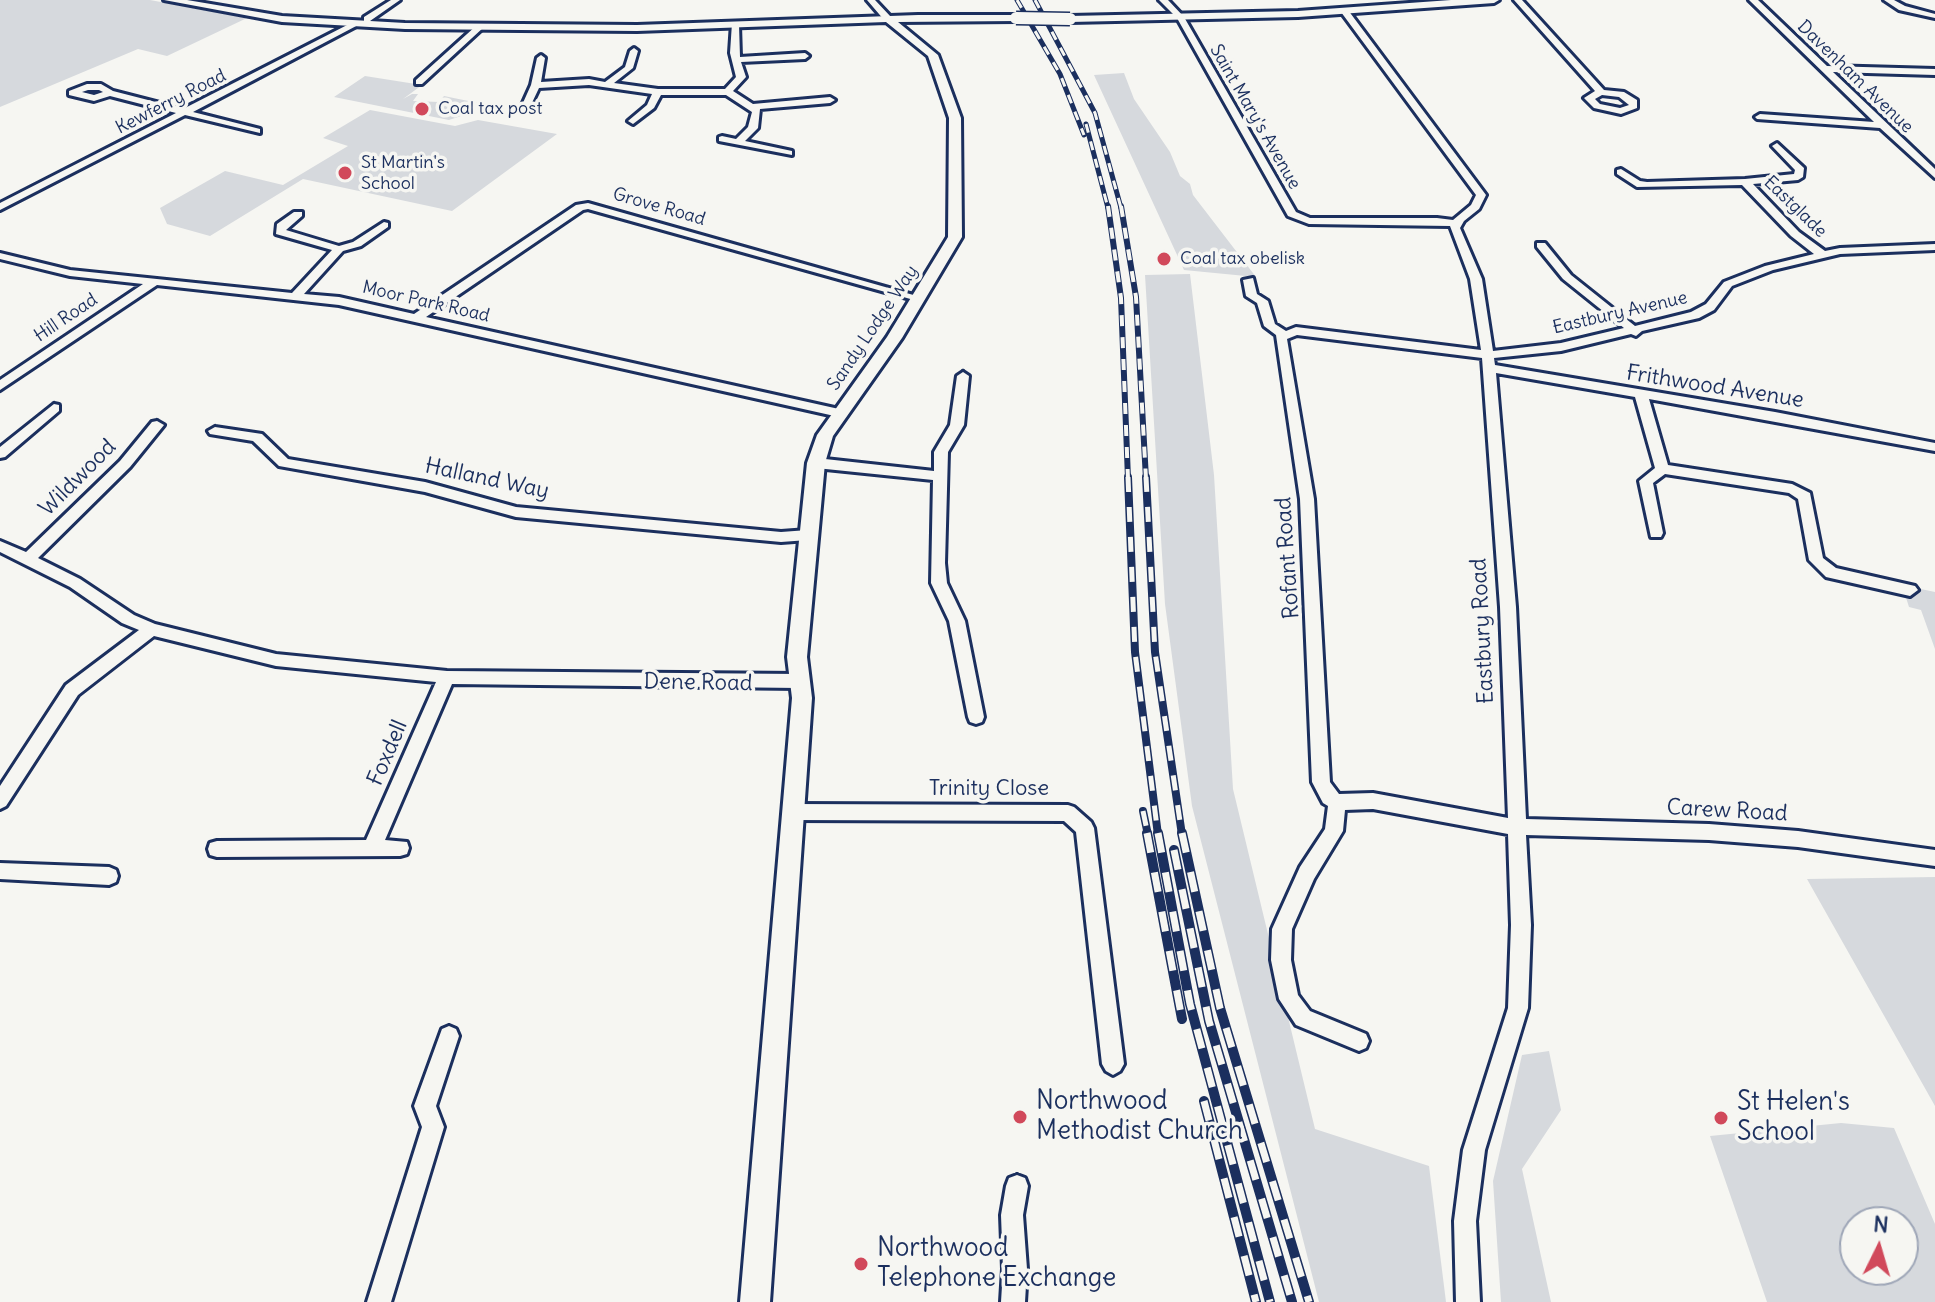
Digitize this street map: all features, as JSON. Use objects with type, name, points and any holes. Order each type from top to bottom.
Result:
[{"type":"street","points":[[169,0],[282,19],[380,20]]},
{"type":"street","name":"Kewferry Road","points":[[0,207],[396,0]]},
{"type":"street","points":[[871,0],[888,19]]},
{"type":"street","points":[[1163,0],[1180,17]]},
{"type":"street","points":[[1333,0],[1346,12],[1479,190],[1479,202],[1456,224]]},
{"type":"street","points":[[361,20],[480,27],[735,25],[888,19],[1070,19],[1346,12],[1494,0]]},
{"type":"street","points":[[1518,0],[1601,92]]},
{"type":"street","name":"Davenham Avenue","points":[[1753,0],[1935,175]]},
{"type":"street","points":[[1888,0],[1902,8],[1935,16]]},
{"type":"street","name":"Saint Mary's Avenue","points":[[1180,17],[1292,214],[1309,221],[1437,221],[1456,224]]},
{"type":"street","name":"Sandy Lodge Way","points":[[799,681],[797,657],[808,535],[816,463],[825,435],[894,338],[955,237],[957,129],[933,55],[888,19]]},
{"type":"street","points":[[728,92],[741,77],[734,53],[735,25]]},
{"type":"street","points":[[419,82],[480,27]]},
{"type":"street","points":[[607,84],[629,68],[634,51]]},
{"type":"street","points":[[738,60],[805,56]]},
{"type":"street","points":[[527,105],[536,85],[541,58]]},
{"type":"street","points":[[1823,69],[1935,72]]},
{"type":"street","points":[[536,85],[607,84],[658,92],[728,92],[754,107],[830,100]]},
{"type":"street","points":[[633,121],[651,106],[658,92]]},
{"type":"street","points":[[110,93],[257,131]]},
{"type":"street","points":[[739,142],[757,121],[754,107]]},
{"type":"street","points":[[1760,117],[1882,125]]},
{"type":"street","points":[[722,139],[788,153]]},
{"type":"street","name":"Eastglade","points":[[1621,172],[1637,184],[1647,185],[1798,177],[1800,170],[1777,146]]},
{"type":"street","name":"Eastglade","points":[[1745,182],[1795,234],[1823,255]]},
{"type":"street","points":[[0,194],[16,199]]},
{"type":"street","name":"Grove Road","points":[[416,318],[580,207],[588,206],[918,298]]},
{"type":"street","points":[[298,214],[281,226],[280,232],[339,249]]},
{"type":"street","name":"Eastbury Road","points":[[1456,224],[1456,232],[1476,279],[1488,362],[1508,607],[1514,827],[1521,925],[1518,1008],[1474,1150],[1465,1221],[1468,1302]]},
{"type":"street","points":[[296,295],[339,249],[357,244],[384,225]]},
{"type":"street","points":[[1541,245],[1567,277],[1636,332]]},
{"type":"street","name":"Eastbury Avenue","points":[[1488,362],[1636,332],[1704,311],[1722,289],[1739,278],[1823,255],[1935,247]]},
{"type":"street","name":"Moor Park Road","points":[[0,256],[70,273],[296,295],[416,318],[839,413]]},
{"type":"street","points":[[1249,280],[1252,296],[1263,302],[1270,326],[1283,334],[1296,331],[1488,362]]},
{"type":"street","name":"Hill Road","points":[[0,386],[154,282]]},
{"type":"street","name":"Rofant Road","points":[[1283,334],[1281,341],[1307,499],[1322,788],[1324,794],[1337,802]]},
{"type":"street","name":"Frithwood Avenue","points":[[1488,362],[1641,395],[1935,447]]},
{"type":"street","points":[[963,376],[961,411],[957,425],[941,452],[938,476],[939,583],[957,621],[976,717]]},
{"type":"street","points":[[1641,395],[1662,469]]},
{"type":"street","points":[[0,454],[54,408]]},
{"type":"street","name":"Wildwood","points":[[28,559],[125,464],[157,425]]},
{"type":"street","name":"Halland Way","points":[[215,431],[257,437],[284,463],[425,487],[516,512],[781,537],[808,535]]},
{"type":"street","points":[[816,463],[938,476]]},
{"type":"street","points":[[1656,533],[1646,481],[1662,469],[1792,489],[1805,496],[1816,560],[1831,573],[1910,590]]},
{"type":"street","name":"Dene Road","points":[[0,546],[152,629],[276,660],[447,677],[799,681]]},
{"type":"street","points":[[0,801],[72,690],[152,629]]},
{"type":"street","name":"Foxdell","points":[[372,848],[447,677]]},
{"type":"street","points":[[755,1302],[802,698],[799,681]]},
{"type":"street","points":[[1359,1041],[1303,1018],[1289,999],[1281,960],[1282,929],[1307,873],[1334,831],[1337,802],[1373,801],[1514,827]]},
{"type":"street","name":"Trinity Close","points":[[792,812],[1068,813],[1085,828],[1113,1064]]},
{"type":"street","name":"Carew Road","points":[[1514,827],[1709,832],[1798,839],[1935,858]]},
{"type":"street","points":[[217,849],[400,848]]},
{"type":"street","points":[[0,871],[109,876]]},
{"type":"street","points":[[379,1302],[433,1127],[425,1106],[449,1036]]},
{"type":"street","points":[[1013,1302],[1012,1215],[1017,1186]]},
{"type":"shaded area","points":[[0,0],[150,0],[247,18],[167,56],[138,49],[0,107]]},
{"type":"shaded area","points":[[1124,73],[1134,99],[1170,152],[1180,176],[1190,184],[1193,195],[1256,277],[1184,270],[1094,75]]},
{"type":"shaded area","points":[[365,76],[422,85],[403,99],[418,94],[413,101],[439,102],[444,96],[478,103],[470,113],[449,120],[334,97]]},
{"type":"shaded area","points":[[370,110],[455,126],[478,120],[557,134],[452,211],[303,179],[210,236],[167,224],[160,208],[225,171],[283,185],[348,146],[323,138]]},
{"type":"shaded area","points":[[1190,274],[1214,475],[1233,789],[1315,1129],[1429,1166],[1446,1302],[1319,1302],[1192,806],[1165,604],[1145,275]]},
{"type":"shaded area","points":[[1902,585],[1935,592],[1935,649],[1921,610],[1909,607]]},
{"type":"shaded area","points":[[1935,877],[1935,1106],[1807,879]]},
{"type":"shaded area","points":[[1549,1051],[1561,1110],[1522,1169],[1551,1302],[1501,1302],[1493,1181],[1522,1055]]},
{"type":"shaded area","points":[[1841,1123],[1894,1128],[1935,1224],[1935,1302],[1767,1302],[1710,1136]]},
{"type":"railway","points":[[1017,0],[1060,74],[1084,135]]},
{"type":"railway","points":[[1035,0],[1095,113],[1121,208]]},
{"type":"railway","points":[[1086,124],[1108,208]]},
{"type":"railway","points":[[1108,206],[1121,298],[1128,479]]},
{"type":"railway","points":[[1121,206],[1136,297],[1146,479]]},
{"type":"railway","points":[[1128,477],[1135,652],[1158,835]]},
{"type":"railway","points":[[1146,477],[1155,652],[1182,835]]},
{"type":"railway","points":[[1143,811],[1148,835]]},
{"type":"railway","points":[[1147,833],[1182,1019]]},
{"type":"railway","points":[[1158,833],[1190,1004],[1270,1302]]},
{"type":"railway","points":[[1182,833],[1220,1008],[1309,1302]]},
{"type":"railway","points":[[1174,850],[1209,1021],[1292,1302]]},
{"type":"railway","points":[[1204,1101],[1256,1302]]},
{"type":"place","name":"Coal tax post","points":[[422,109]]},
{"type":"place","name":"St Martin's School","points":[[345,173]]},
{"type":"place","name":"Coal tax obelisk","points":[[1164,259]]},
{"type":"place","name":"Northwood Methodist Church","points":[[1020,1117]]},
{"type":"place","name":"St Helen's School","points":[[1721,1118]]},
{"type":"place","name":"Northwood Telephone Exchange","points":[[861,1264]]}]
